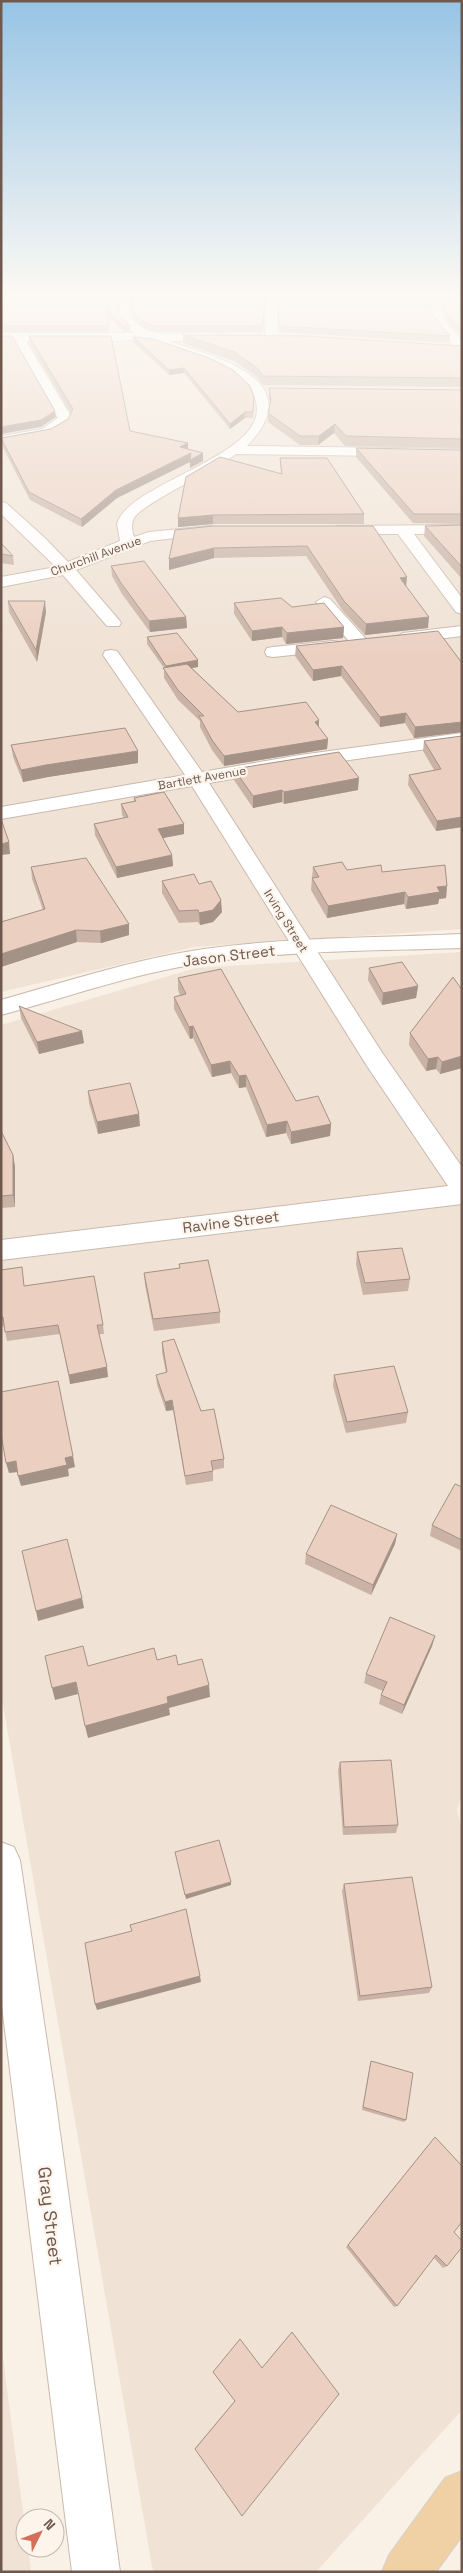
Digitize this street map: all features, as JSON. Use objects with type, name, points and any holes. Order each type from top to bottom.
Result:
[{"type":"main road","points":[[406,2572],[462,2495]]},
{"type":"street","points":[[1,440],[46,432],[63,424],[64,416]]},
{"type":"street","points":[[128,543],[124,527],[128,516],[142,504],[235,450],[250,438],[260,425],[263,416]]},
{"type":"street","points":[[235,450],[462,453]]},
{"type":"street","points":[[1,506],[24,525],[90,594],[112,623]]},
{"type":"street","points":[[323,530],[462,529]]},
{"type":"street","name":"Churchill Avenue","points":[[1,582],[40,576],[66,569],[128,543],[177,532],[223,530]]},
{"type":"street","points":[[403,530],[462,609]]},
{"type":"street","points":[[324,602],[360,642]]},
{"type":"street","points":[[272,652],[462,631]]},
{"type":"street","name":"Irving Street","points":[[111,655],[197,779],[303,948],[462,1187]]},
{"type":"street","name":"Bartlett Avenue","points":[[1,813],[197,779],[462,738]]},
{"type":"street","name":"Jason Street","points":[[1,1008],[150,967],[203,956],[303,948],[462,942]]},
{"type":"street","name":"Ravine Street","points":[[1,1250],[462,1194]]},
{"type":"street","name":"Gray Street","points":[[1,1860],[35,2096],[96,2572]]},
{"type":"shaded area","points":[[1,416],[462,416],[462,929],[194,947],[1,992]]},
{"type":"shaded area","points":[[462,952],[462,1795],[457,1810],[462,1829],[462,2410],[316,2572],[153,2572],[1,1693],[1,1025],[196,968]]},
{"type":"shaded area","points":[[1,2343],[23,2508],[15,2508],[15,2558],[29,2558],[31,2572],[1,2572]]},
{"type":"building","points":[[1,416],[47,416],[41,420],[1,427]]},
{"type":"building","points":[[69,416],[127,416],[130,431],[188,443],[180,447],[203,453],[190,460],[191,453],[116,490],[81,519],[29,492],[1,438],[51,429],[68,419]]},
{"type":"building","points":[[223,416],[240,416],[230,424]]},
{"type":"building","points":[[272,416],[462,416],[462,439],[346,436],[335,424],[319,436],[300,436]]},
{"type":"building","points":[[356,448],[462,450],[462,514],[414,514]]},
{"type":"building","points":[[220,457],[282,474],[280,458],[327,458],[364,514],[213,515],[178,518],[186,477]]},
{"type":"building","points":[[462,525],[462,567],[425,526]]},
{"type":"building","points":[[213,526],[373,526],[407,577],[400,578],[429,617],[366,624],[344,601],[307,546],[214,548],[169,559],[175,530]]},
{"type":"building","points":[[1,543],[13,556],[1,554]]},
{"type":"building","points":[[144,561],[186,617],[149,621],[111,566]]},
{"type":"building","points":[[281,598],[292,607],[324,603],[344,627],[287,633],[282,627],[252,631],[234,603]]},
{"type":"building","points":[[8,601],[45,601],[36,650]]},
{"type":"building","points":[[438,631],[462,663],[462,722],[415,727],[406,713],[380,717],[342,666],[313,670],[296,646]]},
{"type":"building","points":[[177,633],[198,660],[166,666],[147,637]]},
{"type":"building","points":[[187,664],[238,712],[306,702],[319,720],[315,722],[328,739],[224,756],[212,740],[199,716],[204,716],[178,690],[163,668]]},
{"type":"building","points":[[125,728],[138,751],[21,770],[11,745]]},
{"type":"building","points":[[462,736],[462,817],[437,821],[409,775],[441,769],[424,741]]},
{"type":"building","points":[[339,752],[359,778],[253,796],[234,769]]},
{"type":"building","points":[[164,792],[184,824],[158,829],[172,855],[116,867],[94,824],[128,817],[121,804],[136,801],[134,798]]},
{"type":"building","points":[[1,819],[9,842],[1,844]]},
{"type":"building","points":[[86,858],[129,924],[100,931],[76,930],[1,954],[1,922],[45,909],[31,867]]},
{"type":"building","points":[[342,862],[347,870],[381,865],[382,872],[445,865],[447,886],[437,887],[440,892],[408,897],[405,892],[328,906],[312,878],[319,877],[313,867]]},
{"type":"building","points":[[194,874],[199,884],[211,881],[221,900],[213,910],[199,913],[198,910],[179,911],[162,881]]},
{"type":"building","points":[[402,962],[418,986],[383,993],[369,968]]},
{"type":"building","points":[[221,969],[296,1101],[318,1096],[331,1124],[291,1132],[287,1121],[267,1125],[246,1075],[239,1076],[230,1061],[211,1065],[193,1026],[189,1027],[174,997],[186,994],[178,978]]},
{"type":"building","points":[[453,977],[462,990],[462,1056],[442,1062],[438,1057],[428,1059],[410,1033]]},
{"type":"building","points":[[19,1006],[82,1031],[37,1042]]},
{"type":"building","points":[[130,1083],[139,1114],[97,1122],[88,1091]]},
{"type":"building","points":[[1,1131],[13,1155],[13,1195],[1,1196]]},
{"type":"building","points":[[402,1248],[410,1279],[365,1283],[357,1252]]},
{"type":"building","points":[[208,1260],[220,1312],[153,1319],[144,1273],[180,1268],[179,1264]]},
{"type":"building","points":[[22,1267],[24,1286],[94,1276],[103,1325],[97,1325],[107,1367],[69,1375],[58,1325],[5,1332],[3,1317],[1,1317],[1,1270]]},
{"type":"building","points":[[174,1339],[201,1411],[214,1409],[224,1459],[211,1461],[213,1471],[185,1476],[172,1400],[165,1402],[156,1375],[167,1372],[162,1342]]},
{"type":"building","points":[[394,1366],[408,1412],[347,1422],[334,1375]]},
{"type":"building","points":[[58,1381],[73,1456],[65,1458],[67,1465],[18,1476],[16,1461],[6,1463],[1,1434],[1,1392]]},
{"type":"building","points":[[455,1484],[462,1487],[462,1540],[432,1525]]},
{"type":"building","points":[[331,1505],[397,1534],[373,1585],[306,1554]]},
{"type":"building","points":[[67,1539],[82,1598],[36,1611],[22,1551]]},
{"type":"building","points":[[390,1617],[435,1636],[404,1705],[381,1695],[387,1682],[366,1674]]},
{"type":"building","points":[[83,1646],[88,1666],[154,1648],[157,1660],[176,1655],[178,1665],[202,1659],[209,1685],[167,1697],[168,1703],[85,1726],[76,1682],[52,1688],[45,1656]]},
{"type":"building","points":[[391,1760],[398,1825],[344,1827],[340,1762]]},
{"type":"building","points":[[219,1840],[231,1882],[185,1895],[175,1852]]},
{"type":"building","points":[[412,1877],[432,1987],[360,1996],[344,1884]]},
{"type":"building","points":[[186,1909],[200,1976],[95,2004],[85,1943],[132,1931],[130,1925]]},
{"type":"building","points":[[371,2061],[413,2073],[406,2120],[363,2107]]},
{"type":"building","points":[[435,2137],[462,2166],[462,2222],[454,2232],[462,2241],[462,2247],[447,2266],[436,2255],[397,2306],[348,2245]]},
{"type":"building","points":[[292,2332],[339,2394],[242,2516],[195,2449],[235,2401],[213,2372],[240,2339],[262,2368]]}]
